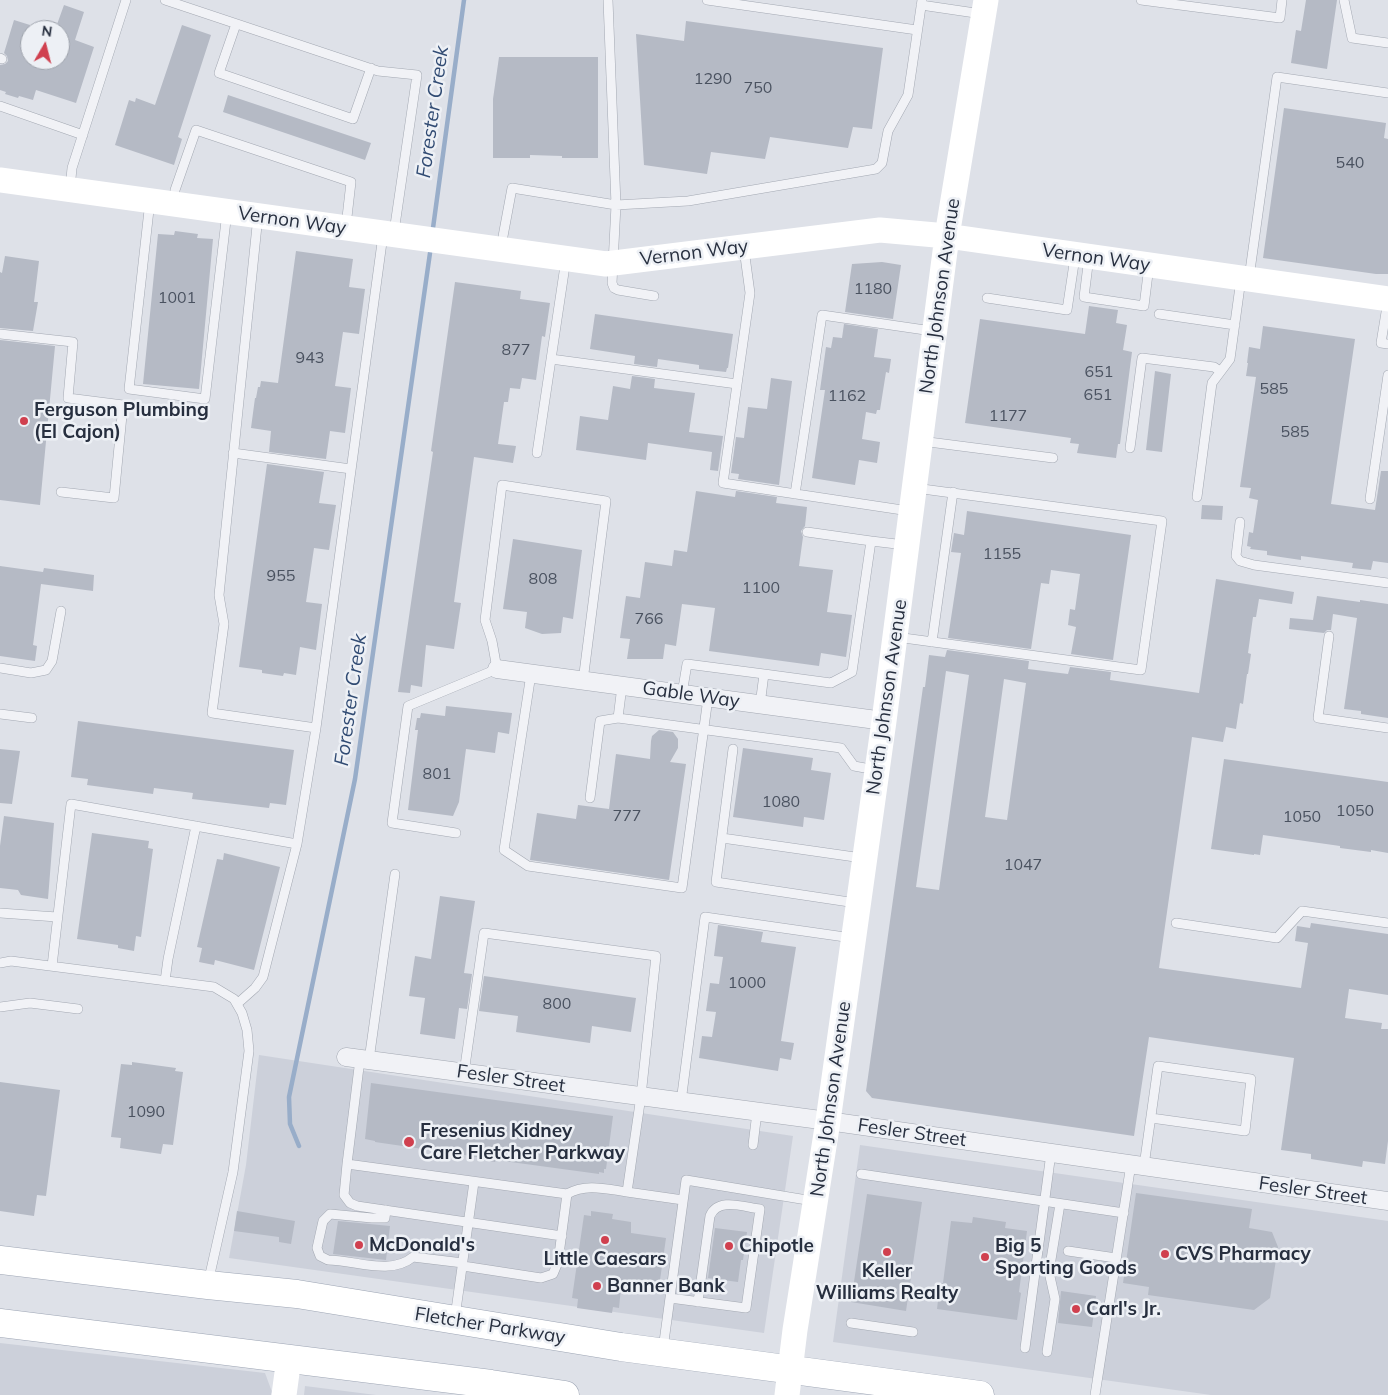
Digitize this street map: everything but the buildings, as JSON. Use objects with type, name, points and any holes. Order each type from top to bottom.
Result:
[{"type":"main road","name":"Fletcher Parkway","points":[[0,1260],[297,1294],[663,1352],[788,1382],[980,1395]]},
{"type":"main road","points":[[0,1323],[289,1358],[565,1395]]},
{"type":"street","name":"North Johnson Avenue","points":[[788,1382],[859,903],[947,236],[985,7]]},
{"type":"street","name":"Vernon Way","points":[[0,180],[606,264],[880,230],[947,236],[1388,299]]},
{"type":"street","name":"Gable Way","points":[[497,670],[884,721]]},
{"type":"street","name":"Fesler Street","points":[[358,1059],[828,1121],[1388,1201]]},
{"type":"street","points":[[284,1395],[289,1358]]},
{"type":"lane","points":[[70,190],[72,168],[126,0]]},
{"type":"lane","points":[[165,0],[371,68],[417,76],[388,234],[351,469],[316,728],[297,844],[263,977],[255,988],[237,1004]]},
{"type":"lane","points":[[608,0],[616,205],[612,283],[614,288],[618,290],[654,296]]},
{"type":"lane","points":[[707,0],[917,30]]},
{"type":"lane","points":[[1141,0],[1280,18],[1282,0]]},
{"type":"lane","points":[[1344,0],[1352,38],[1388,43]]},
{"type":"lane","points":[[501,250],[512,188],[616,205],[688,201],[876,169],[882,163],[888,131],[908,95],[921,3],[985,7]]},
{"type":"lane","points":[[236,24],[220,73],[353,119],[371,68]]},
{"type":"lane","points":[[1197,497],[1212,383],[1230,359],[1245,279],[1276,77],[1388,93]]},
{"type":"lane","points":[[0,106],[83,135]]},
{"type":"lane","points":[[227,212],[205,399],[129,389],[162,203],[175,190],[196,130],[351,182],[345,228]]},
{"type":"lane","points":[[258,216],[219,595],[224,624],[212,713],[316,728]]},
{"type":"lane","points":[[744,247],[750,293],[722,483],[795,494],[913,500],[953,492],[1162,521],[1141,670],[895,637]]},
{"type":"lane","points":[[1082,256],[1084,298],[1144,306],[1149,265]]},
{"type":"lane","points":[[987,298],[1067,310],[1082,256]]},
{"type":"lane","points":[[537,453],[566,259]]},
{"type":"lane","points":[[1388,299],[1381,343],[1388,344]]},
{"type":"lane","points":[[1159,314],[1235,325]]},
{"type":"lane","points":[[795,494],[822,315],[935,332]]},
{"type":"lane","points":[[0,334],[74,342],[68,398],[123,405],[114,498],[61,492]]},
{"type":"lane","points":[[551,358],[737,384]]},
{"type":"lane","points":[[1130,448],[1142,358],[1214,366],[1220,372]]},
{"type":"lane","points":[[1370,499],[1388,375]]},
{"type":"lane","points":[[920,440],[1053,458]]},
{"type":"lane","points":[[233,453],[351,469]]},
{"type":"lane","points":[[456,833],[392,824],[408,706],[497,670],[492,641],[485,620],[502,485],[606,501],[583,681]]},
{"type":"lane","points":[[932,642],[953,492]]},
{"type":"lane","points":[[1240,522],[1236,556],[1240,561],[1254,565],[1388,583]]},
{"type":"lane","points":[[807,532],[907,546]]},
{"type":"lane","points":[[682,694],[687,664],[831,683],[852,672],[870,541]]},
{"type":"lane","points":[[0,668],[31,673],[46,670],[52,662],[61,612]]},
{"type":"lane","points":[[1329,636],[1318,718],[1388,728]]},
{"type":"lane","points":[[531,674],[504,850],[528,866],[682,888],[708,698]]},
{"type":"lane","points":[[760,705],[764,674]]},
{"type":"lane","points":[[618,718],[622,686]]},
{"type":"lane","points":[[0,714],[32,718]]},
{"type":"lane","points":[[590,798],[600,721],[618,718],[841,748],[854,766],[877,770]]},
{"type":"lane","points":[[733,748],[716,882],[859,903]]},
{"type":"lane","points":[[52,966],[71,804],[297,844]]},
{"type":"lane","points":[[165,980],[196,826]]},
{"type":"lane","points":[[722,838],[865,858]]},
{"type":"lane","points":[[395,874],[358,1059],[343,1190],[346,1200],[357,1206],[562,1236]]},
{"type":"lane","points":[[1176,923],[1278,938],[1302,911],[1388,923]]},
{"type":"lane","points":[[0,913],[58,917]]},
{"type":"lane","points":[[681,1102],[705,917],[854,938]]},
{"type":"lane","points":[[464,1073],[484,933],[656,956],[641,1096],[627,1192]]},
{"type":"lane","points":[[0,963],[11,962],[52,966],[214,987],[234,999],[242,1013],[247,1030],[249,1052],[233,1172],[208,1285]]},
{"type":"lane","points":[[0,1007],[30,1003],[78,1009]]},
{"type":"lane","points":[[1095,1395],[1124,1213],[1150,1118],[1158,1066],[1251,1079],[1245,1131],[1150,1118]]},
{"type":"lane","points":[[753,1145],[757,1112]]},
{"type":"lane","points":[[1025,1348],[1051,1153]]},
{"type":"lane","points":[[347,1164],[567,1194],[576,1189],[586,1187],[683,1200]]},
{"type":"lane","points":[[861,1174],[1124,1213]]},
{"type":"lane","points":[[663,1352],[686,1180],[816,1201]]},
{"type":"lane","points":[[455,1320],[474,1182]]},
{"type":"lane","points":[[386,1210],[385,1218],[330,1214],[323,1222],[317,1248],[320,1256],[328,1260],[390,1267],[409,1261],[413,1257],[541,1278],[549,1276],[556,1270],[567,1194]]},
{"type":"lane","points":[[670,1298],[698,1302],[746,1308],[760,1209],[726,1204],[716,1207],[710,1216],[698,1302]]},
{"type":"lane","points":[[1047,1352],[1055,1299],[1049,1272],[1060,1204]]},
{"type":"lane","points":[[1068,1251],[1116,1258]]},
{"type":"lane","points":[[851,1323],[913,1332]]},
{"type":"shaded area","points":[[259,1055],[793,1136],[764,1333],[229,1258],[246,1165]]},
{"type":"shaded area","points":[[860,1145],[1388,1221],[1388,1395],[1211,1395],[833,1342]]},
{"type":"shaded area","points":[[0,1343],[265,1373],[272,1392],[271,1395],[0,1395]]},
{"type":"shaded area","points":[[305,1386],[376,1395],[304,1395]]},
{"type":"waterway","name":"Forester Creek","points":[[433,228],[464,0]]},
{"type":"waterway","name":"Forester Creek","points":[[299,1146],[290,1124],[289,1097],[355,779],[430,253]]},
{"type":"place","name":"Ferguson Plumbing (El Cajon)","points":[[24,421]]},
{"type":"place","name":"Fresenius Kidney Care Fletcher Parkway","points":[[409,1142]]},
{"type":"place","name":"Little Caesars","points":[[605,1240]]},
{"type":"place","name":"McDonald's","points":[[359,1245]]},
{"type":"place","name":"Chipotle","points":[[729,1246]]},
{"type":"place","name":"Keller Williams Realty","points":[[887,1252]]},
{"type":"place","name":"CVS Pharmacy","points":[[1165,1254]]},
{"type":"place","name":"Big 5 Sporting Goods","points":[[985,1257]]},
{"type":"place","name":"Banner Bank","points":[[597,1286]]},
{"type":"place","name":"Carl's Jr.","points":[[1076,1309]]}]
